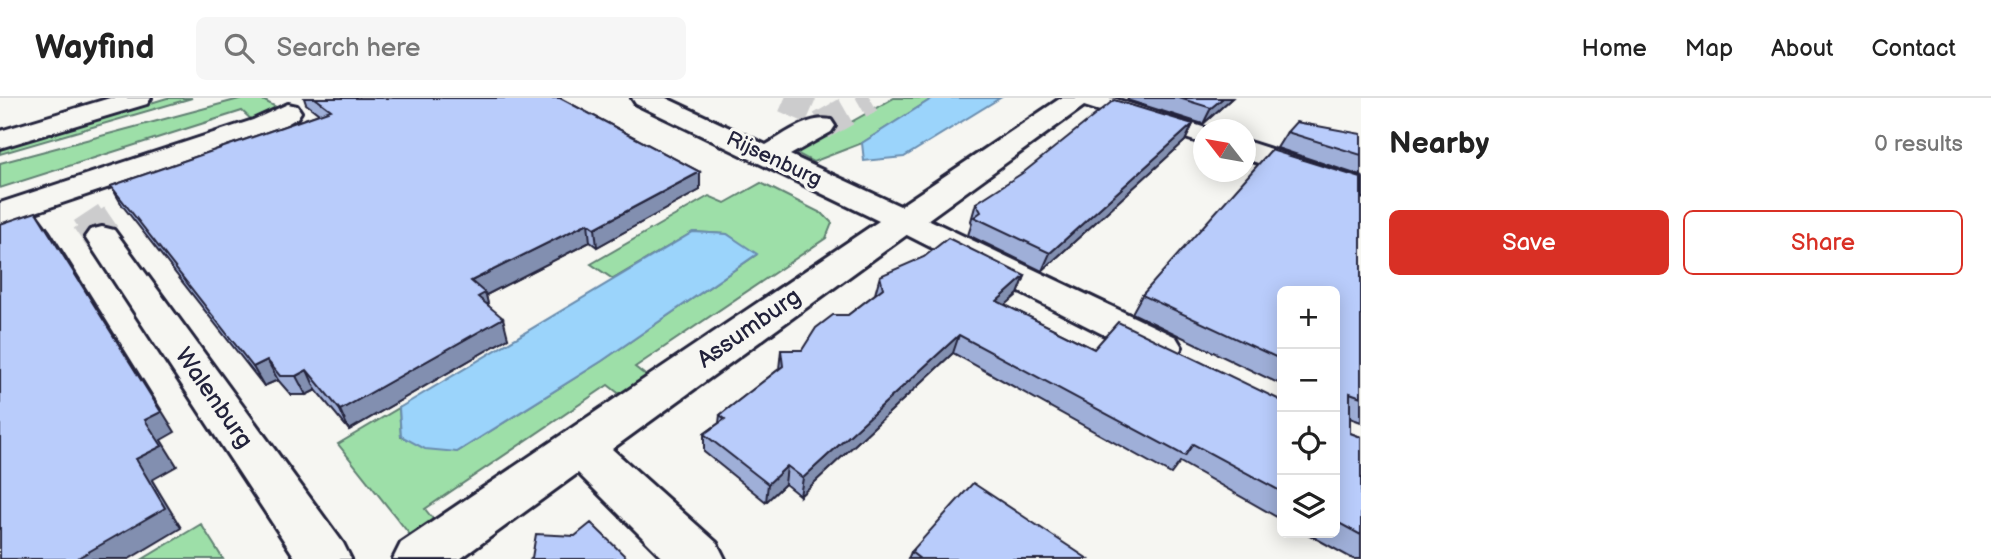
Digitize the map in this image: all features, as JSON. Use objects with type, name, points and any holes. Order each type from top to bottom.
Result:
[{"type":"street","points":[[0,124],[85,98]]},
{"type":"street","points":[[0,140],[138,98]]},
{"type":"street","name":"Rijsenburg","points":[[645,98],[903,220],[1198,365]]},
{"type":"street","name":"Assumburg","points":[[419,559],[1078,98]]},
{"type":"street","points":[[1086,98],[1193,133]]},
{"type":"street","points":[[0,214],[86,214],[288,112]]},
{"type":"street","points":[[767,156],[821,126]]},
{"type":"street","points":[[1256,154],[1361,188]]},
{"type":"street","name":"Walenburg","points":[[86,214],[325,559]]},
{"type":"street","points":[[580,447],[699,559]]},
{"type":"green space","points":[[167,98],[192,98],[0,154],[0,149]]},
{"type":"green space","points":[[243,98],[259,98],[276,107],[255,123],[242,111],[0,188],[0,163]]},
{"type":"green space","points":[[894,98],[933,98],[862,143],[813,162],[796,153]]},
{"type":"green space","points":[[761,183],[823,214],[832,223],[826,238],[635,367],[649,378],[622,396],[608,385],[425,509],[437,524],[414,540],[338,444],[399,408],[401,437],[457,452],[602,361],[756,255],[727,234],[693,232],[613,279],[591,264],[709,196],[725,203]]},
{"type":"green space","points":[[201,524],[223,559],[143,559]]},
{"type":"water","points":[[933,98],[1000,98],[904,157],[864,161],[862,143]]},
{"type":"water","points":[[693,232],[727,234],[757,254],[602,361],[457,452],[425,449],[401,436],[399,408]]},
{"type":"building","points":[[315,98],[560,98],[700,172],[595,228],[588,223],[471,281],[485,293],[478,297],[503,318],[340,410],[307,370],[296,376],[280,376],[267,360],[253,367],[111,186],[331,110]]},
{"type":"building","points":[[1179,98],[1223,98],[1211,108]]},
{"type":"building","points":[[1114,100],[1193,124],[1050,253],[974,217],[981,212],[976,203],[1024,172]]},
{"type":"building","points":[[1296,122],[1361,134],[1361,155],[1287,132]]},
{"type":"building","points":[[1271,150],[1361,178],[1361,397],[1350,393],[1350,433],[1361,437],[1361,535],[1340,524],[1340,286],[1277,286],[1277,358],[1142,295],[1243,182],[1256,182],[1256,167]]},
{"type":"building","points":[[36,212],[161,412],[145,420],[162,446],[136,459],[165,508],[76,559],[0,559],[0,224]]},
{"type":"building","points":[[948,238],[1025,276],[997,301],[1094,349],[1118,322],[1277,399],[1277,489],[1193,444],[1185,456],[959,335],[803,478],[787,466],[768,484],[704,434],[725,419],[720,415],[783,366],[781,350],[802,350],[816,328],[833,315],[848,315],[883,288],[880,276],[924,257]]},
{"type":"building","points":[[973,483],[1088,559],[920,559],[911,552]]},
{"type":"building","points":[[591,523],[628,559],[531,559],[536,534],[575,536]]},
{"type":"tunnel","points":[[785,98],[833,119]]},
{"type":"tunnel","points":[[821,126],[870,98]]},
{"type":"tunnel","points":[[86,213],[90,219]]},
{"type":"tunnel","points":[[89,218],[102,237]]}]
